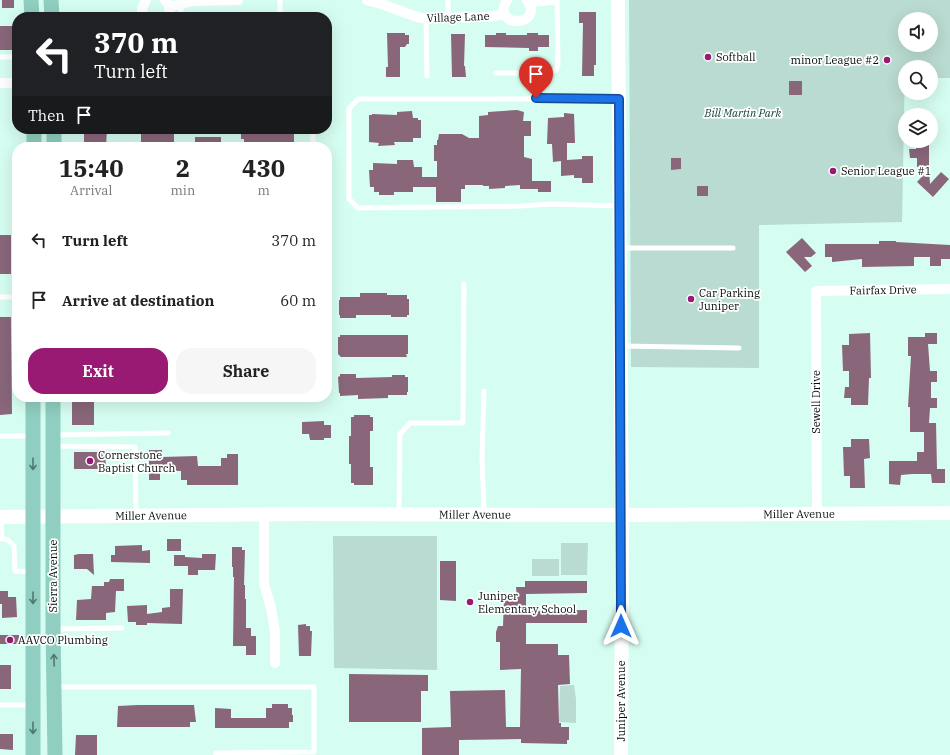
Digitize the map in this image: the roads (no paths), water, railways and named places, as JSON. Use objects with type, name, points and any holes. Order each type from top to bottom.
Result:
[{"type":"main road","points":[[31,0],[32,12]]},
{"type":"main road","points":[[51,0],[52,12]]},
{"type":"main road","name":"Sierra Avenue","points":[[33,402],[33,755]]},
{"type":"main road","name":"Sierra Avenue","points":[[53,402],[53,629],[55,755]]},
{"type":"street","points":[[168,8],[193,1],[238,0]]},
{"type":"street","name":"Village Lane","points":[[367,0],[382,3],[412,16],[426,18],[448,19],[488,17],[505,14]]},
{"type":"street","points":[[507,0],[504,5],[505,14],[510,20],[513,21],[525,20],[530,14],[531,10],[528,1],[552,0]]},
{"type":"street","name":"Juniper Avenue","points":[[618,0],[622,515],[621,755]]},
{"type":"street","points":[[142,12],[144,1]]},
{"type":"street","points":[[0,83],[12,83]]},
{"type":"street","name":"Fairfax Drive","points":[[816,291],[950,289]]},
{"type":"street","name":"Sewell Drive","points":[[816,291],[817,513]]},
{"type":"street","name":"Miller Avenue","points":[[0,517],[950,513]]},
{"type":"street","points":[[264,515],[264,584],[271,608],[275,632],[275,663]]},
{"type":"lane","points":[[280,0],[280,12]]},
{"type":"lane","points":[[448,0],[448,19]]},
{"type":"lane","points":[[496,73],[550,73],[556,70],[558,65],[557,0]]},
{"type":"lane","points":[[181,4],[181,12]]},
{"type":"lane","points":[[426,18],[427,76]]},
{"type":"lane","points":[[0,57],[12,57]]},
{"type":"lane","points":[[619,99],[358,99],[349,109],[349,199],[358,208],[521,206],[552,204],[620,206]]},
{"type":"lane","points":[[620,248],[733,248]]},
{"type":"lane","points":[[399,515],[400,434],[410,423],[463,423],[464,284]]},
{"type":"lane","points":[[0,297],[12,297]]},
{"type":"lane","points":[[620,346],[739,348]]},
{"type":"lane","points":[[484,391],[482,457],[484,515]]},
{"type":"lane","points":[[53,441],[168,433]]},
{"type":"lane","points":[[0,436],[33,436]]},
{"type":"lane","points":[[53,441],[135,446],[136,516]]},
{"type":"lane","points":[[0,517],[2,539],[8,540],[14,546],[15,571],[33,572]]},
{"type":"lane","points":[[53,629],[122,628]]},
{"type":"lane","points":[[55,687],[314,687],[314,752],[216,753],[216,755]]},
{"type":"lane","points":[[0,705],[33,705]]},
{"type":"place","name":"Softball","points":[[708,57]]},
{"type":"place","name":"minor League #2","points":[[887,60]]},
{"type":"place","name":"Senior League #1","points":[[833,171]]},
{"type":"place","name":"Car Parking Juniper","points":[[691,299]]},
{"type":"place","name":"Cornerstone Baptist Church","points":[[90,461]]},
{"type":"place","name":"Juniper Elementary School","points":[[470,602]]},
{"type":"place","name":"AAVCO Plumbing","points":[[10,640]]},
{"type":"park label","name":"Bill Martin Park","points":[[743,113]]}]
